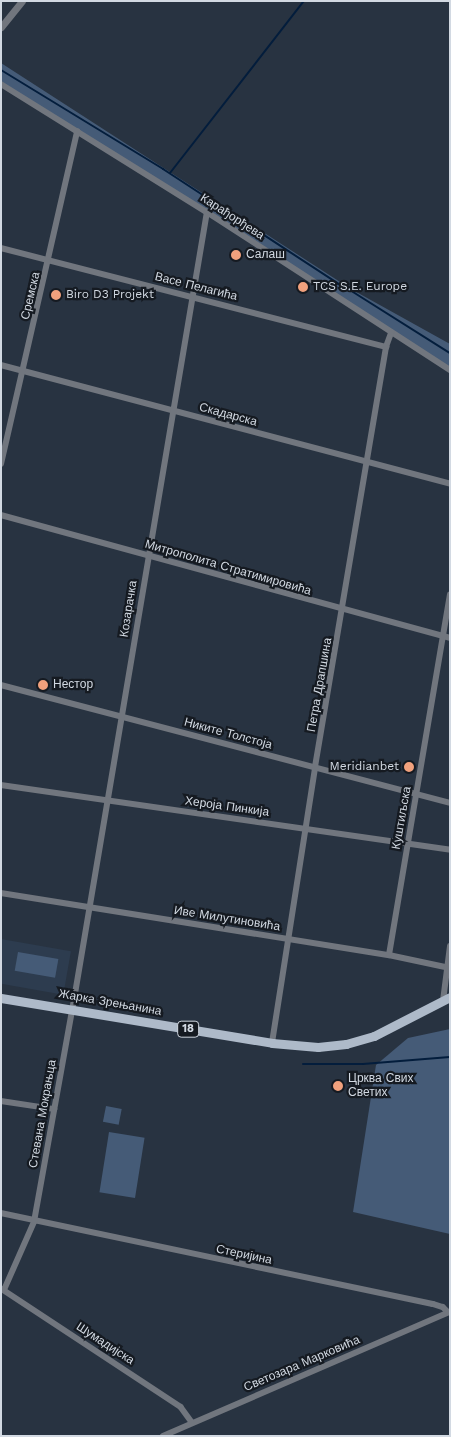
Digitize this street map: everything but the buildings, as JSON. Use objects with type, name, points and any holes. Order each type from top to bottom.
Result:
[{"type":"main road","name":"Жарка Зрењанина","points":[[1,998],[272,1043],[318,1047],[359,1041],[388,1030],[447,999]]},
{"type":"street","points":[[1,27],[22,1]]},
{"type":"street","name":"Карађорђева","points":[[1,84],[207,212],[450,370]]},
{"type":"street","name":"Сремска","points":[[1,464],[77,132]]},
{"type":"street","name":"Козарачка","points":[[72,1009],[207,212]]},
{"type":"street","name":"Васе Пелагића","points":[[1,248],[386,347]]},
{"type":"street","name":"Петра Драпшина","points":[[272,1043],[315,767],[368,463],[386,347],[391,333]]},
{"type":"street","name":"Скадарска","points":[[1,365],[450,484]]},
{"type":"street","name":"Митрополита Стратимировића","points":[[1,516],[450,638]]},
{"type":"street","name":"Куштиљска","points":[[389,955],[450,595]]},
{"type":"street","name":"Никите Толстоја","points":[[1,685],[450,803]]},
{"type":"street","name":"Хероја Пинкија","points":[[1,785],[450,850]]},
{"type":"street","name":"Иве Милутиновића","points":[[1,893],[389,955],[448,967]]},
{"type":"street","points":[[447,999],[450,946]]},
{"type":"street","name":"Стевана Мокрањца","points":[[34,1222],[72,1009]]},
{"type":"street","points":[[1,1101],[54,1109]]},
{"type":"street","name":"Стеријина","points":[[1,1213],[34,1222],[433,1304],[449,1312]]},
{"type":"street","points":[[3,1289],[34,1222]]},
{"type":"street","name":"Шумадијска","points":[[3,1289],[181,1407],[192,1422]]},
{"type":"street","name":"Светозара Марковића","points":[[163,1436],[449,1312]]},
{"type":"shaded area","points":[[1,63],[351,289],[450,344],[450,371],[1,83]]},
{"type":"shaded area","points":[[1,939],[71,951],[63,995],[1,984]]},
{"type":"shaded area","points":[[18,952],[58,959],[55,978],[15,971]]},
{"type":"shaded area","points":[[450,1029],[450,1234],[353,1212],[376,1065],[408,1038]]},
{"type":"shaded area","points":[[106,1106],[122,1109],[119,1125],[103,1122]]},
{"type":"shaded area","points":[[109,1132],[145,1138],[135,1198],[99,1192]]},
{"type":"waterway","points":[[170,173],[304,1]]},
{"type":"waterway","points":[[1,70],[163,169],[342,286]]},
{"type":"waterway","points":[[353,292],[450,353]]},
{"type":"waterway","points":[[303,1064],[363,1064],[450,1057]]},
{"type":"place","name":"Салаш","points":[[236,255]]},
{"type":"place","name":"TCS S.E. Europe","points":[[303,287]]},
{"type":"place","name":"Biro D3 Projekt","points":[[56,295]]},
{"type":"place","name":"Нестор","points":[[43,685]]},
{"type":"place","name":"Meridianbet","points":[[409,767]]},
{"type":"place","name":"Црква Свих Светих","points":[[338,1086]]}]
